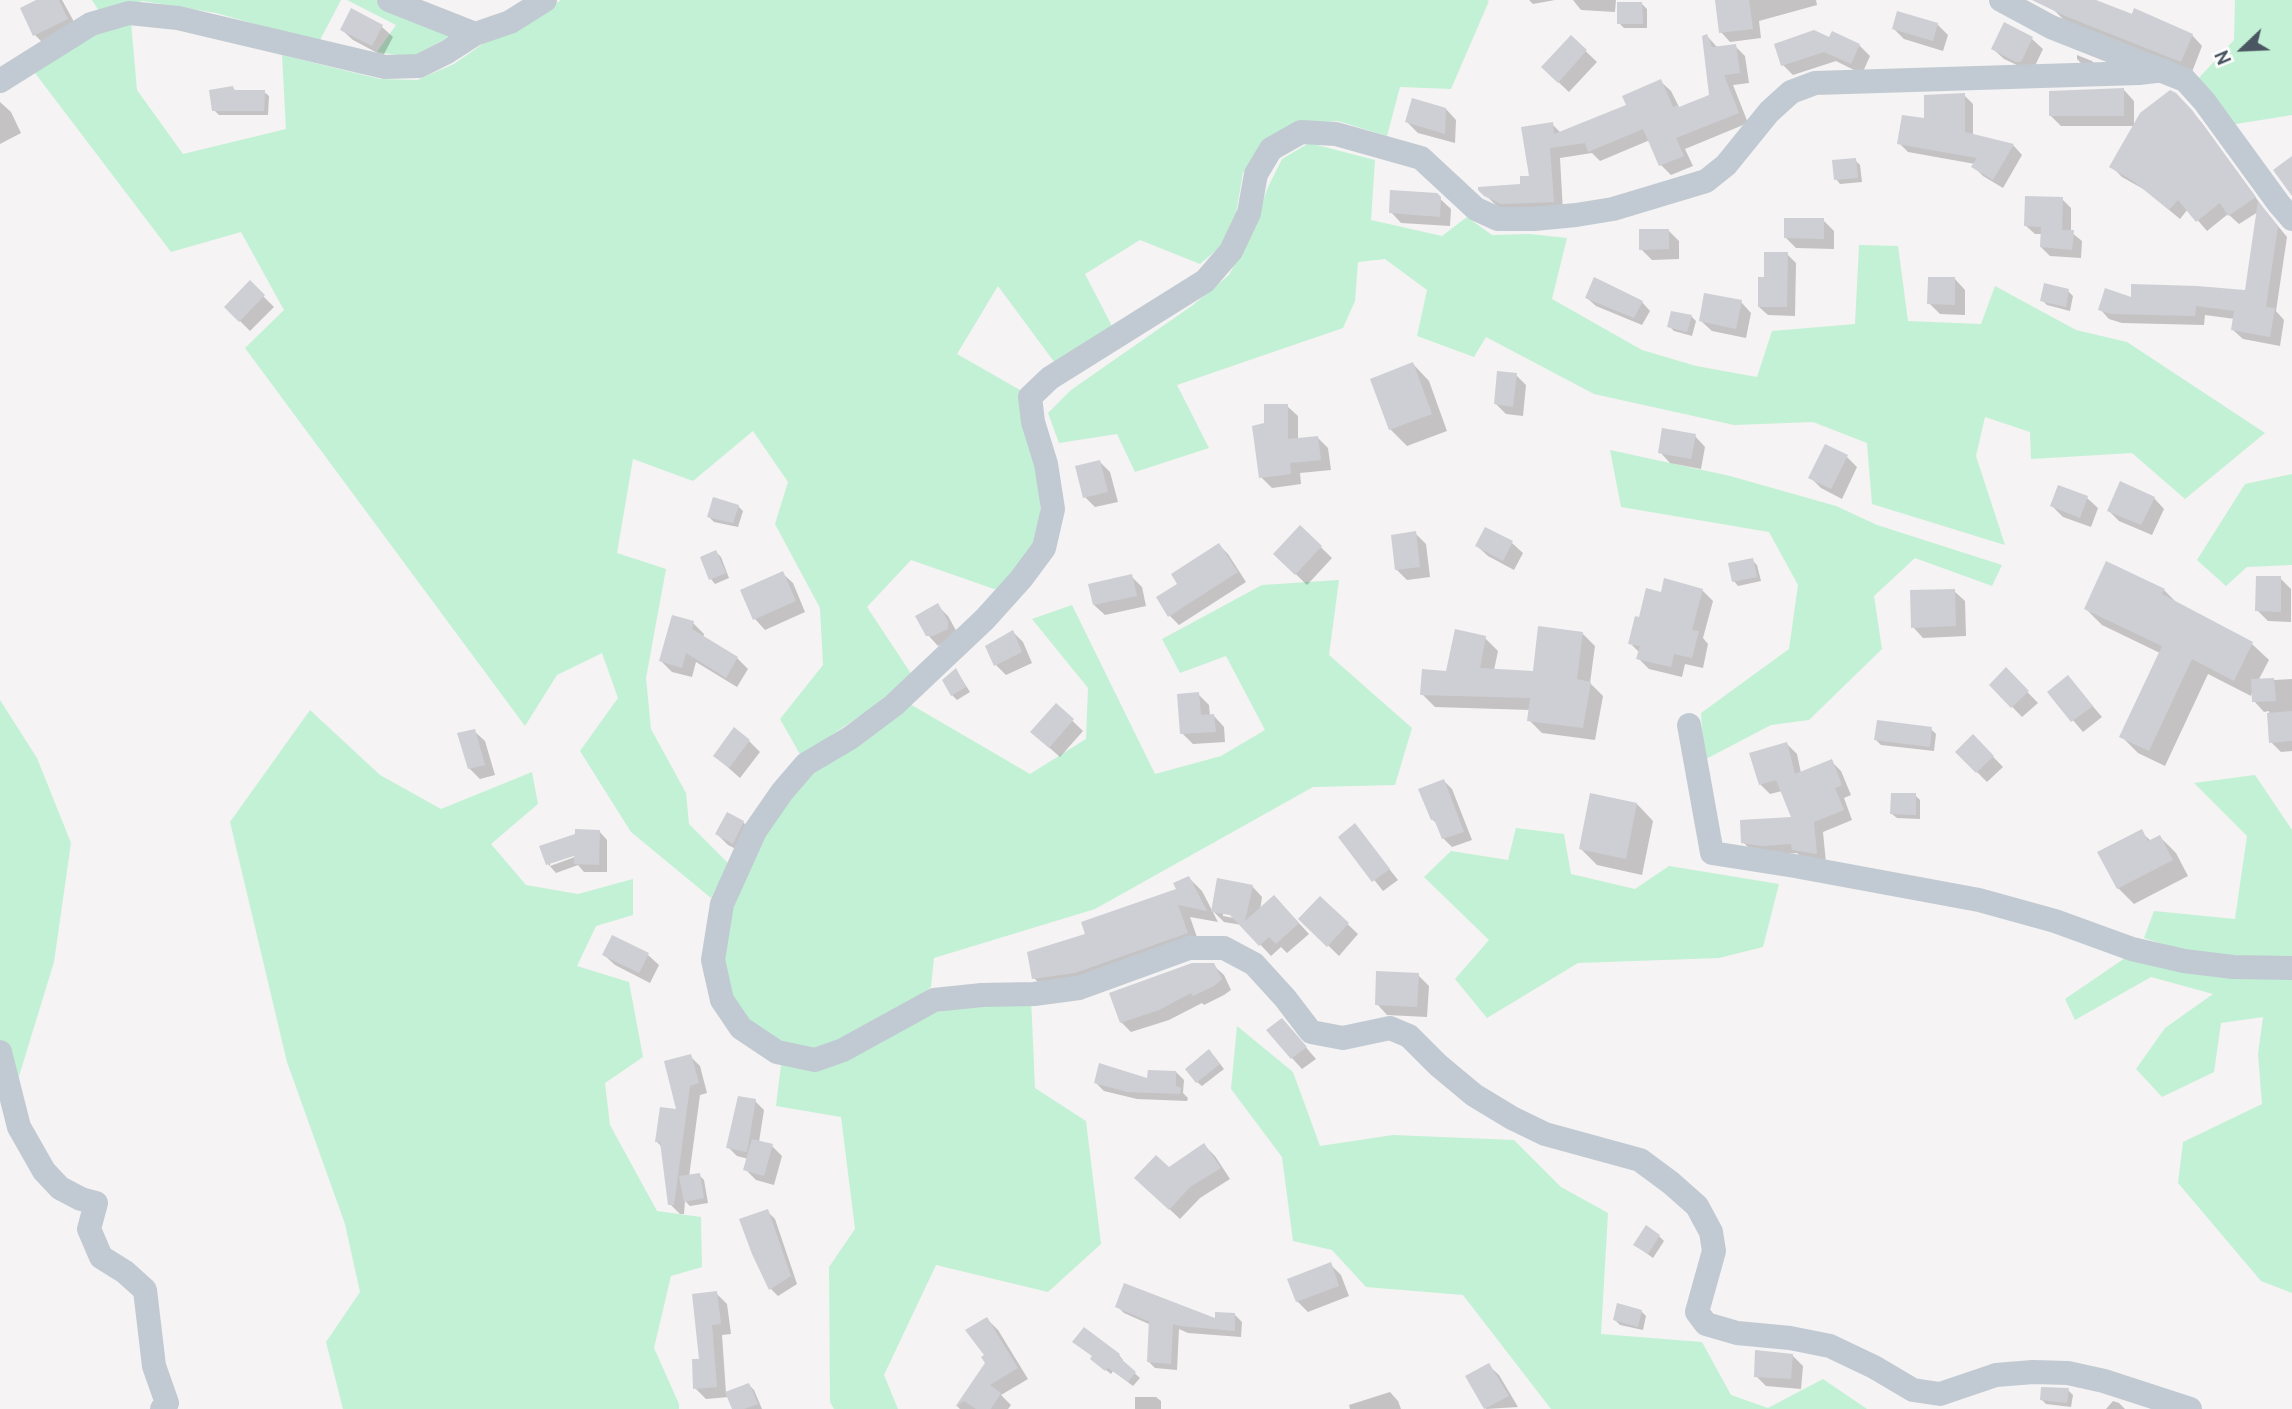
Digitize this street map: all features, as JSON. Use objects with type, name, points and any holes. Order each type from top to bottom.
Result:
[{"type":"street","points":[[389,0],[475,34]]},
{"type":"street","points":[[0,81],[92,24],[130,13],[178,18],[385,68],[419,66],[475,34],[510,22],[545,0]]},
{"type":"street","points":[[2001,0],[2051,27],[2185,80],[2204,101],[2292,219]]},
{"type":"street","points":[[2164,71],[1913,82],[1815,83],[1791,92],[1769,112],[1726,165],[1706,181],[1613,209],[1534,219],[1498,219],[1476,209],[1421,158],[1336,134],[1301,132],[1271,149],[1256,174],[1249,213],[1231,251],[1205,281],[1050,379],[1030,397],[1033,422],[1046,464],[1053,509],[1044,548],[1021,579],[985,619],[894,705],[850,738],[806,764],[782,792],[755,831],[722,904],[713,960],[722,999],[741,1028],[777,1052],[815,1060],[843,1050],[934,1000],[982,995],[1034,994],[1079,988],[1189,948],[1224,948],[1254,964],[1311,1032],[1343,1038],[1390,1028],[1409,1036],[1474,1095],[1512,1118],[1545,1134],[1640,1160],[1671,1182],[1697,1206],[1711,1232],[1714,1251],[1696,1312],[1706,1324],[1737,1333],[1790,1338],[1830,1346],[1913,1390],[1940,1394],[1996,1375],[2068,1373],[2104,1381],[2190,1409]]},
{"type":"street","points":[[1689,725],[1712,853],[1979,900],[2055,921],[2132,949],[2184,961],[2233,967],[2292,968]]},
{"type":"street","points":[[0,1052],[19,1127],[44,1171],[60,1188],[96,1203],[89,1230],[102,1257],[125,1272],[145,1290],[154,1366],[167,1403],[162,1409]]},
{"type":"green space","points":[[92,0],[341,0],[319,42],[216,13],[143,1],[99,11]]},
{"type":"green space","points":[[347,0],[376,0],[455,34],[411,57],[377,52],[396,25]]},
{"type":"green space","points":[[561,0],[1489,1],[1451,89],[1400,87],[1387,136],[1338,121],[1303,123],[1264,143],[1243,173],[1236,213],[1220,247],[1200,264],[1140,240],[1085,274],[1113,328],[1055,363],[998,286],[957,354],[1020,390],[1025,427],[1037,466],[1041,503],[1038,541],[997,590],[911,560],[867,607],[912,675],[870,709],[801,756],[780,719],[823,665],[820,608],[775,524],[788,482],[753,431],[693,481],[633,459],[617,553],[666,569],[646,678],[651,729],[686,793],[689,824],[729,864],[711,898],[631,832],[580,751],[618,698],[602,653],[557,675],[525,726],[245,348],[284,310],[241,232],[171,252],[35,73],[95,32],[131,22],[137,90],[183,154],[286,129],[282,55],[380,79],[417,80],[454,64],[484,43],[519,28]]},
{"type":"green space","points":[[2235,0],[2292,0],[2292,115],[2230,125],[2197,80],[2234,40]]},
{"type":"green space","points":[[1309,143],[1375,160],[1371,220],[1442,236],[1467,217],[1492,235],[1530,234],[1567,238],[1552,299],[1642,350],[1696,366],[1757,377],[1772,331],[1855,324],[1859,245],[1898,246],[1908,321],[1981,324],[1995,286],[2076,330],[2127,342],[2265,433],[2185,499],[2132,453],[2031,459],[2030,432],[1985,417],[1976,456],[2005,545],[1872,504],[1867,443],[1813,422],[1734,425],[1594,394],[1486,337],[1474,357],[1417,336],[1427,290],[1385,259],[1358,262],[1355,301],[1343,328],[1177,385],[1209,448],[1135,472],[1117,434],[1059,443],[1048,413],[1071,390],[1193,305],[1229,275],[1251,234],[1268,187],[1282,159]]},
{"type":"green space","points":[[1610,450],[1730,476],[1836,506],[1877,525],[2002,565],[1992,586],[1915,558],[1874,596],[1882,649],[1809,720],[1771,725],[1704,760],[1701,713],[1789,649],[1798,585],[1769,532],[1621,507]]},
{"type":"green space","points":[[2292,474],[2292,565],[2247,567],[2226,586],[2197,560],[2245,484]]},
{"type":"green space","points":[[1339,580],[1329,655],[1412,728],[1395,785],[1313,787],[1095,909],[934,958],[931,987],[903,1008],[808,1054],[746,1023],[724,984],[718,944],[769,823],[813,766],[910,704],[1030,774],[1086,739],[1088,688],[1032,619],[1072,605],[1155,774],[1221,756],[1265,730],[1226,656],[1180,673],[1162,639],[1262,585]]},
{"type":"green space","points":[[0,700],[37,758],[71,843],[54,962],[16,1086],[0,1049]]},
{"type":"green space","points":[[310,710],[380,775],[441,809],[532,772],[538,804],[491,844],[526,885],[578,894],[633,879],[633,915],[596,926],[577,966],[629,982],[643,1057],[605,1083],[610,1125],[657,1211],[701,1217],[702,1267],[671,1276],[654,1348],[679,1409],[343,1409],[326,1342],[360,1292],[345,1224],[287,1062],[230,822]]},
{"type":"green space","points":[[2255,775],[2292,830],[2292,960],[2179,949],[2144,938],[2154,911],[2235,919],[2247,836],[2194,783]]},
{"type":"green space","points":[[1516,828],[1564,834],[1571,874],[1635,889],[1669,866],[1779,884],[1763,947],[1719,958],[1578,963],[1487,1018],[1455,979],[1489,940],[1424,877],[1451,851],[1508,860]]},
{"type":"green space","points":[[2125,958],[2292,976],[2292,1293],[2261,1281],[2178,1183],[2183,1142],[2262,1104],[2258,1054],[2263,1017],[2221,1023],[2214,1072],[2162,1097],[2136,1069],[2165,1028],[2213,994],[2151,977],[2075,1020],[2065,999]]},
{"type":"green space","points":[[1031,997],[1035,1088],[1086,1121],[1101,1244],[1048,1292],[936,1265],[884,1375],[898,1409],[834,1409],[830,1402],[829,1267],[855,1229],[841,1117],[776,1106],[781,1065],[925,1014]]},
{"type":"green space","points":[[1237,1026],[1293,1072],[1320,1146],[1393,1135],[1514,1140],[1561,1187],[1608,1213],[1601,1334],[1702,1342],[1731,1395],[1768,1408],[1823,1379],[1867,1409],[1551,1409],[1463,1295],[1366,1287],[1332,1250],[1293,1241],[1282,1157],[1231,1089]]},
{"type":"building","points":[[36,0],[59,0],[68,19],[33,36],[20,8]]},
{"type":"building","points":[[1715,0],[1749,0],[1753,29],[1719,33]]},
{"type":"building","points":[[2032,0],[2096,0],[2132,14],[2134,8],[2193,34],[2181,62]]},
{"type":"building","points":[[1617,2],[1642,2],[1643,24],[1617,24]]},
{"type":"building","points":[[351,8],[383,25],[372,46],[340,30]]},
{"type":"building","points":[[1897,11],[1938,23],[1933,41],[1892,29]]},
{"type":"building","points":[[2004,22],[2033,37],[2021,62],[1991,49]]},
{"type":"building","points":[[1814,30],[1829,37],[1832,31],[1860,44],[1851,64],[1824,52],[1781,66],[1774,44]]},
{"type":"building","points":[[1707,34],[1712,47],[1736,44],[1740,73],[1724,75],[1739,113],[1676,138],[1684,156],[1659,166],[1643,129],[1588,152],[1585,143],[1550,148],[1554,202],[1501,204],[1478,190],[1478,187],[1520,184],[1520,176],[1529,176],[1521,127],[1553,122],[1554,134],[1626,105],[1622,96],[1661,79],[1673,107],[1709,95],[1702,36]]},
{"type":"building","points":[[1571,35],[1587,50],[1558,83],[1541,67]]},
{"type":"building","points":[[233,86],[234,90],[265,90],[264,111],[212,111],[209,90]]},
{"type":"building","points":[[2124,88],[2124,116],[2049,116],[2049,91]]},
{"type":"building","points":[[2170,90],[2192,110],[2256,197],[2228,216],[2220,203],[2196,222],[2178,200],[2169,210],[2133,181],[2109,167],[2140,113]]},
{"type":"building","points":[[1965,93],[1965,132],[2014,144],[1993,180],[1971,167],[1977,158],[1897,144],[1902,115],[1924,118],[1924,95]]},
{"type":"building","points":[[1412,98],[1446,108],[1445,134],[1405,122]]},
{"type":"building","points":[[2292,156],[2292,196],[2273,170]]},
{"type":"building","points":[[1856,158],[1858,178],[1834,180],[1832,160]]},
{"type":"building","points":[[1390,190],[1437,193],[1441,197],[1440,217],[1389,213]]},
{"type":"building","points":[[2025,196],[2063,197],[2062,230],[2074,230],[2072,250],[2040,247],[2041,227],[2024,226]]},
{"type":"building","points":[[2258,201],[2278,226],[2266,307],[2275,308],[2270,337],[2231,330],[2234,311],[2196,306],[2195,316],[2111,314],[2098,310],[2105,288],[2131,297],[2131,284],[2245,290]]},
{"type":"building","points":[[1784,218],[1824,218],[1824,239],[1784,238]]},
{"type":"building","points":[[1639,229],[1669,229],[1669,249],[1639,250]]},
{"type":"building","points":[[1764,252],[1788,252],[1787,307],[1758,307],[1758,277],[1764,277]]},
{"type":"building","points":[[1594,277],[1643,301],[1634,318],[1585,298]]},
{"type":"building","points":[[1928,277],[1955,277],[1955,305],[1927,304]]},
{"type":"building","points":[[250,280],[265,295],[239,322],[224,307]]},
{"type":"building","points":[[2044,283],[2069,289],[2066,307],[2040,301]]},
{"type":"building","points":[[1704,293],[1742,300],[1736,329],[1699,321]]},
{"type":"building","points":[[1671,311],[1692,315],[1687,332],[1667,327]]},
{"type":"building","points":[[1413,362],[1432,414],[1389,430],[1370,379]]},
{"type":"building","points":[[1497,371],[1517,373],[1513,407],[1494,404]]},
{"type":"building","points":[[1264,404],[1288,404],[1288,439],[1318,436],[1321,460],[1290,463],[1291,474],[1259,478],[1252,426],[1264,423]]},
{"type":"building","points":[[1662,428],[1696,434],[1691,459],[1658,453]]},
{"type":"building","points":[[1825,444],[1848,455],[1831,489],[1808,478]]},
{"type":"building","points":[[1100,460],[1108,492],[1083,498],[1075,466]]},
{"type":"building","points":[[2120,481],[2155,497],[2141,525],[2107,511]]},
{"type":"building","points":[[2058,485],[2088,496],[2080,518],[2050,506]]},
{"type":"building","points":[[713,497],[739,505],[733,523],[707,517]]},
{"type":"building","points":[[1300,525],[1322,546],[1295,575],[1273,554]]},
{"type":"building","points":[[1485,527],[1513,541],[1503,561],[1475,546]]},
{"type":"building","points":[[1416,531],[1420,567],[1395,570],[1391,535]]},
{"type":"building","points":[[1219,543],[1238,572],[1168,617],[1156,597],[1177,584],[1171,574]]},
{"type":"building","points":[[716,550],[726,573],[709,580],[700,557]]},
{"type":"building","points":[[1753,558],[1757,577],[1732,582],[1728,563]]},
{"type":"building","points":[[2106,561],[2165,589],[2162,594],[2253,642],[2234,681],[2192,659],[2149,751],[2119,737],[2162,646],[2084,609]]},
{"type":"building","points":[[783,571],[796,601],[753,620],[740,590]]},
{"type":"building","points":[[1132,574],[1137,596],[1093,605],[1088,584]]},
{"type":"building","points":[[2256,576],[2281,576],[2281,612],[2255,611]]},
{"type":"building","points":[[1664,578],[1703,589],[1692,630],[1699,631],[1692,658],[1674,654],[1671,667],[1636,659],[1640,646],[1628,644],[1635,616],[1639,617],[1646,588],[1661,592]]},
{"type":"building","points":[[1955,589],[1956,626],[1911,628],[1910,590]]},
{"type":"building","points":[[938,603],[948,621],[948,629],[933,636],[926,636],[915,616]]},
{"type":"building","points":[[672,615],[694,621],[692,629],[738,657],[726,678],[686,653],[682,668],[659,661]]},
{"type":"building","points":[[1538,626],[1583,632],[1577,679],[1591,682],[1583,728],[1527,721],[1530,698],[1420,695],[1422,669],[1446,671],[1455,629],[1486,636],[1480,668],[1533,671]]},
{"type":"building","points":[[1013,630],[1022,652],[994,666],[985,646]]},
{"type":"building","points":[[2006,667],[2029,691],[2011,708],[1989,685]]},
{"type":"building","points":[[956,668],[966,687],[951,696],[942,680]]},
{"type":"building","points":[[2068,675],[2093,706],[2071,722],[2047,692]]},
{"type":"building","points":[[2274,678],[2276,701],[2252,702],[2251,679]]},
{"type":"building","points":[[1199,692],[1201,715],[1214,714],[1216,732],[1180,734],[1177,694]]},
{"type":"building","points":[[1056,703],[1074,719],[1049,748],[1030,732]]},
{"type":"building","points":[[2292,711],[2292,741],[2269,743],[2267,713]]},
{"type":"building","points":[[1877,720],[1932,727],[1930,747],[1874,740]]},
{"type":"building","points":[[734,727],[750,740],[729,768],[713,756]]},
{"type":"building","points":[[475,729],[485,765],[468,769],[457,733]]},
{"type":"building","points":[[1973,734],[1994,756],[1976,773],[1955,752]]},
{"type":"building","points":[[1787,742],[1795,774],[1832,759],[1842,785],[1835,788],[1844,810],[1814,822],[1817,854],[1792,850],[1791,844],[1761,846],[1741,843],[1740,820],[1791,817],[1776,780],[1759,785],[1749,753]]},
{"type":"building","points":[[1444,779],[1464,832],[1442,839],[1418,789]]},
{"type":"building","points":[[1590,793],[1637,803],[1626,859],[1579,849]]},
{"type":"building","points":[[1891,793],[1916,793],[1916,815],[1890,814]]},
{"type":"building","points":[[727,812],[744,821],[733,844],[715,834]]},
{"type":"building","points":[[1355,823],[1390,869],[1372,882],[1338,837]]},
{"type":"building","points":[[575,829],[600,830],[599,865],[574,864],[574,856],[546,865],[539,846],[575,834]]},
{"type":"building","points":[[2142,829],[2148,841],[2160,835],[2173,860],[2117,889],[2097,852]]},
{"type":"building","points":[[1189,876],[1207,911],[1178,905],[1188,933],[1075,973],[1032,979],[1027,952],[1085,934],[1081,922],[1176,889],[1173,883]]},
{"type":"building","points":[[1217,878],[1253,885],[1245,921],[1274,895],[1299,923],[1276,944],[1269,937],[1259,946],[1230,915],[1211,912]]},
{"type":"building","points":[[1320,896],[1349,923],[1327,947],[1298,919]]},
{"type":"building","points":[[612,935],[649,953],[639,973],[602,955]]},
{"type":"building","points":[[1192,963],[1214,963],[1222,979],[1193,996],[1191,993],[1159,1010],[1120,1023],[1109,993]]},
{"type":"building","points":[[1376,971],[1419,973],[1417,1007],[1375,1005]]},
{"type":"building","points":[[1282,1018],[1307,1047],[1291,1059],[1266,1030]]},
{"type":"building","points":[[1209,1049],[1220,1064],[1196,1083],[1185,1069]]},
{"type":"building","points":[[691,1054],[699,1083],[690,1086],[674,1205],[668,1205],[660,1142],[655,1142],[660,1107],[676,1109],[664,1061]]},
{"type":"building","points":[[1099,1063],[1147,1078],[1148,1070],[1176,1071],[1176,1086],[1181,1088],[1180,1094],[1127,1092],[1094,1083]]},
{"type":"building","points":[[738,1096],[756,1099],[747,1152],[726,1148]]},
{"type":"building","points":[[752,1139],[773,1144],[764,1176],[743,1170]]},
{"type":"building","points":[[1204,1143],[1221,1168],[1190,1187],[1169,1210],[1134,1178],[1156,1155],[1169,1167]]},
{"type":"building","points":[[700,1173],[704,1198],[684,1202],[679,1176]]},
{"type":"building","points":[[768,1209],[791,1276],[769,1290],[739,1219]]},
{"type":"building","points":[[1646,1225],[1660,1235],[1648,1254],[1633,1245]]},
{"type":"building","points":[[1331,1262],[1339,1286],[1296,1302],[1287,1279]]},
{"type":"building","points":[[1124,1283],[1215,1318],[1215,1312],[1235,1313],[1235,1331],[1173,1324],[1171,1364],[1147,1362],[1149,1319],[1148,1321],[1115,1307]]},
{"type":"building","points":[[717,1291],[721,1324],[712,1325],[717,1387],[693,1389],[692,1359],[699,1359],[692,1294]]},
{"type":"building","points":[[1617,1303],[1642,1310],[1638,1327],[1613,1320]]},
{"type":"building","points":[[987,1317],[1018,1368],[990,1385],[1001,1393],[991,1409],[976,1409],[964,1401],[955,1407],[985,1363],[981,1357],[984,1355],[965,1330]]},
{"type":"building","points":[[1084,1327],[1120,1354],[1118,1356],[1136,1372],[1128,1382],[1108,1368],[1105,1371],[1090,1359],[1092,1356],[1072,1342]]},
{"type":"building","points":[[1755,1350],[1793,1354],[1791,1379],[1754,1377]]},
{"type":"building","points":[[1489,1363],[1509,1396],[1484,1409],[1465,1376]]},
{"type":"building","points":[[749,1383],[758,1404],[744,1409],[732,1409],[725,1392]]},
{"type":"building","points":[[2041,1387],[2069,1388],[2067,1403],[2040,1400]]}]
